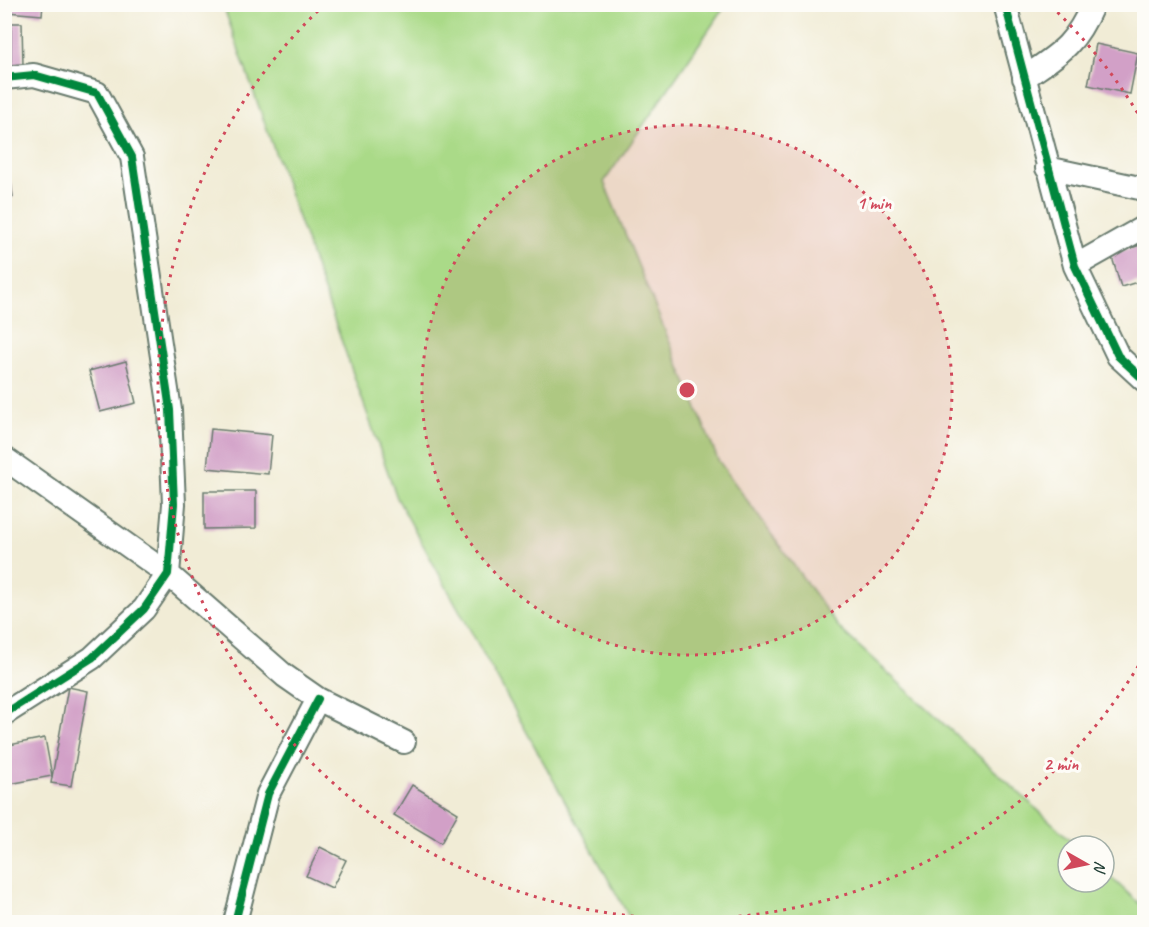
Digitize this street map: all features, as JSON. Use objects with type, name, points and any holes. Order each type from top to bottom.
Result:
[{"type":"street","points":[[1005,4],[1075,266],[1118,356],[1144,380]]},
{"type":"street","points":[[1024,78],[1066,49],[1083,26],[1093,4]]},
{"type":"street","points":[[4,78],[34,75],[97,93],[132,157],[170,410],[174,504],[168,574],[144,609],[92,658],[4,714]]},
{"type":"street","points":[[1047,168],[1144,189]]},
{"type":"street","points":[[1075,266],[1144,227]]},
{"type":"street","points":[[4,458],[168,574],[276,668],[318,699],[404,742]]},
{"type":"street","points":[[235,922],[268,794],[318,699]]},
{"type":"green space","points":[[223,5],[726,5],[604,182],[718,460],[839,628],[1064,834],[1056,834],[1056,894],[1116,894],[1116,882],[1144,908],[1144,922],[632,922],[397,498]]},
{"type":"building","points":[[7,4],[43,4],[42,15],[7,12]]},
{"type":"building","points":[[1078,4],[1077,12],[1056,5]]},
{"type":"building","points":[[11,23],[22,23],[23,66],[11,66]]},
{"type":"building","points":[[1096,44],[1138,53],[1130,94],[1088,85]]},
{"type":"building","points":[[4,102],[11,103],[7,137],[4,137]]},
{"type":"building","points":[[11,182],[13,197],[4,198],[4,183]]},
{"type":"building","points":[[1144,244],[1144,280],[1121,287],[1111,254]]},
{"type":"building","points":[[126,361],[136,403],[100,412],[89,371]]},
{"type":"building","points":[[211,429],[272,435],[268,474],[207,468]]},
{"type":"building","points":[[204,491],[256,491],[256,528],[204,529]]},
{"type":"building","points":[[68,687],[88,691],[71,786],[51,783]]},
{"type":"building","points":[[45,738],[52,776],[4,785],[4,746]]},
{"type":"building","points":[[412,785],[458,813],[441,843],[394,815]]},
{"type":"building","points":[[320,847],[346,860],[332,888],[306,876]]},
{"type":"cycle path","points":[[1005,4],[1075,266],[1118,356],[1144,380]]},
{"type":"cycle path","points":[[4,78],[34,75],[97,93],[132,157],[170,410],[174,504],[168,574],[144,609],[92,658],[4,714]]},
{"type":"cycle path","points":[[235,922],[268,794],[318,699]]}]
